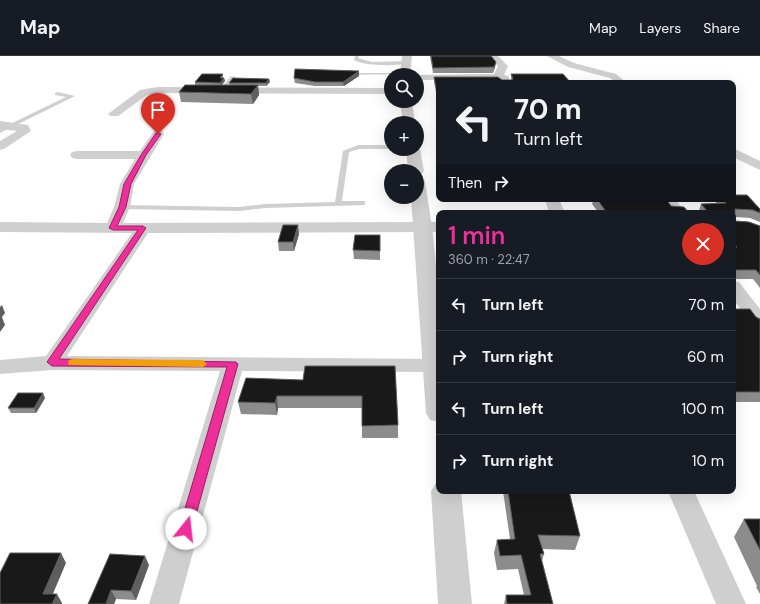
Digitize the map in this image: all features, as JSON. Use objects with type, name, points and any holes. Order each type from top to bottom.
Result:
[{"type":"street","points":[[424,77],[502,80],[503,66],[494,56]]},
{"type":"street","points":[[552,56],[571,65],[612,76],[618,80]]},
{"type":"street","points":[[114,114],[144,92],[157,90],[384,91]]},
{"type":"street","points":[[0,146],[25,131],[24,128],[4,128]]},
{"type":"street","points":[[113,228],[122,207],[127,184],[158,134]]},
{"type":"street","points":[[736,154],[760,166]]},
{"type":"street","points":[[77,155],[144,155]]},
{"type":"street","points":[[669,202],[676,210]]},
{"type":"street","points":[[424,204],[431,227],[436,377]]},
{"type":"street","points":[[0,242],[7,227],[431,227]]},
{"type":"street","points":[[52,362],[143,228]]},
{"type":"street","points":[[736,290],[760,322]]},
{"type":"street","points":[[0,367],[52,362],[435,365]]},
{"type":"street","points":[[164,604],[233,364]]},
{"type":"street","points":[[446,494],[455,604]]},
{"type":"street","points":[[682,494],[731,604]]},
{"type":"lane","points":[[357,56],[356,60],[358,62],[407,59]]},
{"type":"lane","points":[[344,74],[384,74]]},
{"type":"lane","points":[[221,91],[233,77]]},
{"type":"lane","points":[[4,128],[72,96],[57,94]]},
{"type":"lane","points":[[338,204],[346,151],[358,147],[384,147]]},
{"type":"lane","points":[[122,207],[239,209],[266,206],[362,203]]},
{"type":"building","points":[[431,56],[491,56],[496,62],[494,67],[433,68]]},
{"type":"building","points":[[295,69],[359,71],[343,82],[315,82],[294,78]]},
{"type":"building","points":[[202,74],[223,74],[220,78],[224,78],[220,83],[195,82]]},
{"type":"building","points":[[511,74],[563,74],[568,80],[512,80],[513,78]]},
{"type":"building","points":[[434,77],[498,77],[502,80],[436,80],[436,87]]},
{"type":"building","points":[[233,78],[269,79],[266,83],[229,83]]},
{"type":"building","points":[[185,85],[258,85],[251,94],[179,92]]},
{"type":"building","points":[[736,195],[747,195],[760,209],[760,213],[753,210],[706,210],[701,204],[726,203],[725,202],[736,202]]},
{"type":"building","points":[[599,202],[668,202],[671,206],[684,207],[686,210],[605,210]]},
{"type":"building","points":[[736,221],[749,222],[760,226],[760,275],[756,270],[736,270]]},
{"type":"building","points":[[283,225],[298,225],[293,242],[278,242]]},
{"type":"building","points":[[355,235],[380,235],[380,251],[353,250]]},
{"type":"building","points":[[736,309],[750,309],[756,317],[760,319],[760,392],[736,392]]},
{"type":"building","points":[[305,366],[395,366],[398,425],[362,426],[362,396],[277,396],[275,403],[238,402],[246,378],[303,380]]},
{"type":"building","points":[[18,393],[43,393],[34,408],[8,408]]},
{"type":"building","points":[[508,494],[570,494],[580,536],[538,535],[544,554],[540,554],[553,604],[507,604],[506,595],[531,595],[521,555],[500,556],[497,540],[515,539]]},
{"type":"building","points":[[744,519],[760,519],[760,550]]},
{"type":"building","points":[[10,553],[61,553],[43,594],[57,594],[52,604],[0,604],[0,573]]},
{"type":"building","points":[[110,554],[145,556],[131,591],[111,590],[106,604],[88,604]]},
{"type":"slow traffic","points":[[73,363],[203,364]]},
{"type":"route","points":[[158,134],[127,184],[122,207],[113,228],[143,228],[52,362],[233,364],[186,529]]}]
